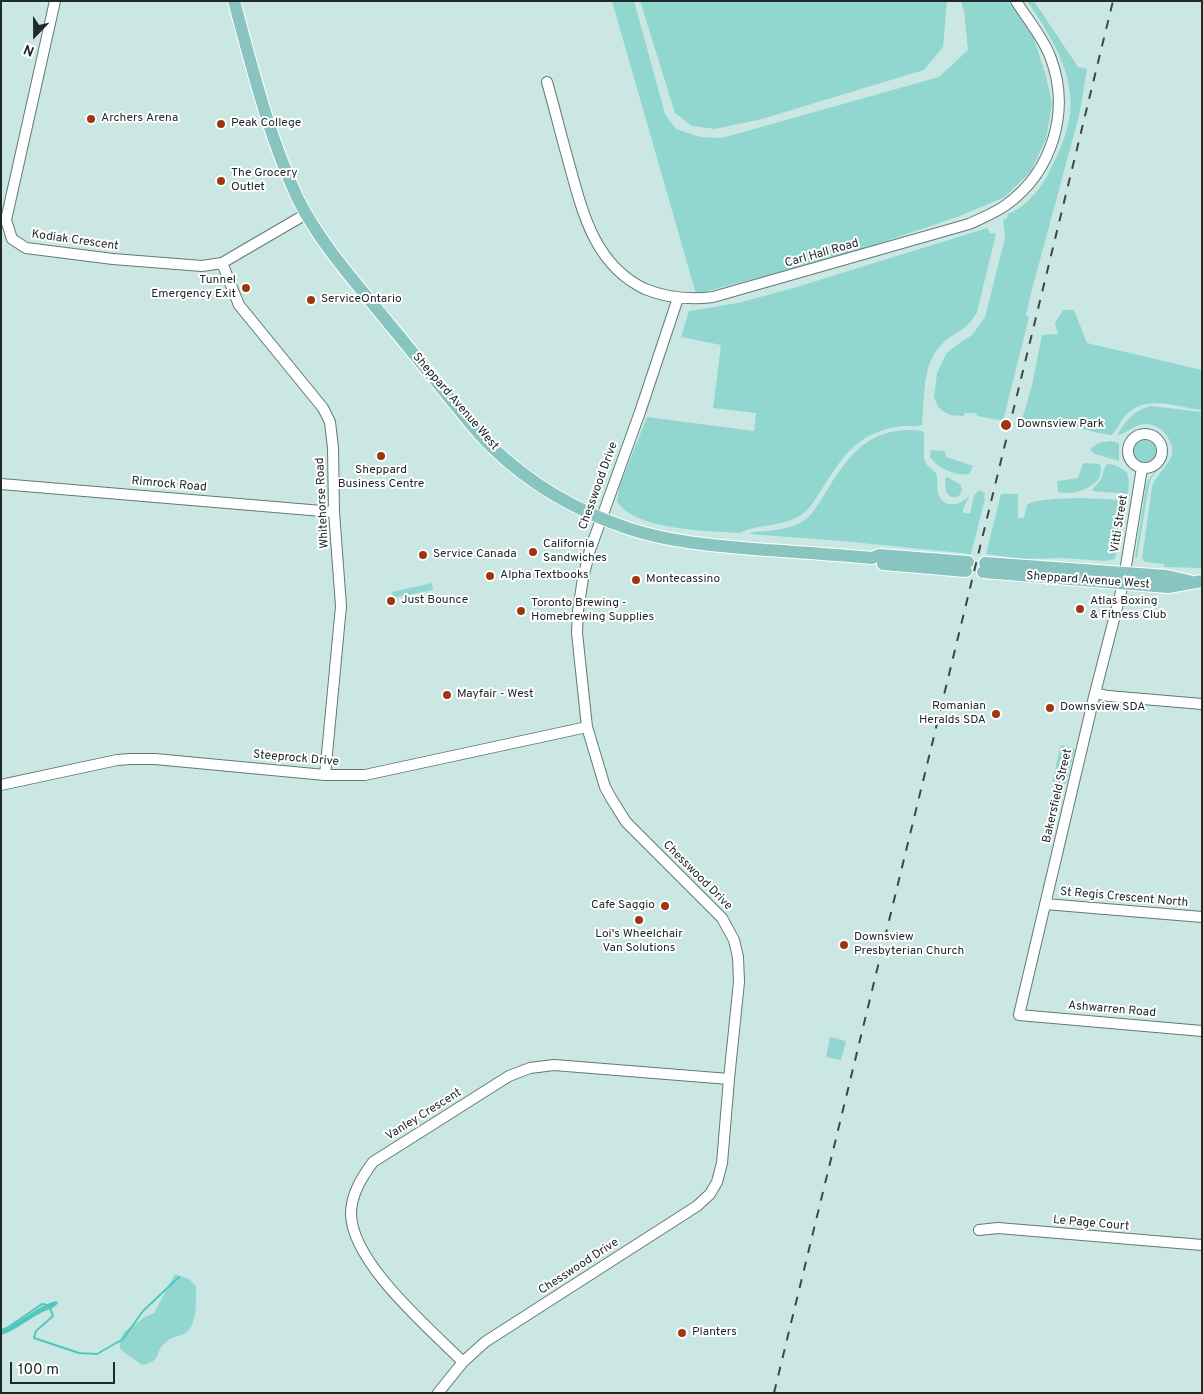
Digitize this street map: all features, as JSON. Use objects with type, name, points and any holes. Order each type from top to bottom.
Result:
[{"type":"main road","name":"Sheppard Avenue West","points":[[234,1],[266,118],[282,164],[306,214],[352,279],[491,447],[542,487],[600,518],[630,529],[665,537],[719,546],[872,558],[879,555],[967,566]]},
{"type":"main road","name":"Sheppard Avenue West","points":[[984,568],[1124,579],[1167,576],[1197,582]]},
{"type":"street","name":"Kodiak Crescent","points":[[55,1],[6,220],[12,239],[26,248],[106,258],[202,266],[222,263],[306,214]]},
{"type":"street","name":"Carl Hall Road","points":[[547,82],[580,204],[598,248],[614,268],[633,282],[651,291],[678,298],[696,299],[722,296],[969,224],[996,212],[1019,195],[1034,178],[1048,153],[1056,129],[1059,100],[1056,74],[1045,46],[1016,1]]},
{"type":"street","name":"Whitehorse Road","points":[[222,263],[239,305],[323,408],[332,431],[334,512],[341,606],[325,775]]},
{"type":"street","name":"Chesswood Drive","points":[[438,1393],[463,1362],[485,1342],[697,1206],[710,1194],[717,1182],[722,1163],[739,982],[738,957],[734,940],[722,918],[622,817],[605,787],[587,727],[578,651],[578,611],[583,578],[600,518],[640,412],[678,298]]},
{"type":"street","name":"Vitti Street","points":[[1124,579],[1142,468]]},
{"type":"street","name":"Rimrock Road","points":[[1,484],[334,512]]},
{"type":"street","name":"Bakersfield Street","points":[[1019,1015],[1095,693],[1124,579]]},
{"type":"street","points":[[1095,693],[1108,696],[1202,704]]},
{"type":"street","name":"Steeprock Drive","points":[[1,784],[130,759],[355,776],[377,773],[587,727]]},
{"type":"street","name":"St Regis Crescent North","points":[[1045,904],[1202,917]]},
{"type":"street","name":"Ashwarren Road","points":[[1019,1015],[1202,1031]]},
{"type":"street","name":"Vanley Crescent","points":[[463,1362],[385,1283],[368,1261],[356,1237],[351,1214],[362,1176],[373,1162],[509,1076],[530,1068],[554,1065],[729,1079]]},
{"type":"street","name":"Le Page Court","points":[[979,1230],[998,1228],[1202,1245]]},
{"type":"shaded area","points":[[612,1],[634,1],[665,114],[676,129],[700,137],[722,138],[939,77],[968,50],[964,11],[961,1],[1008,1],[1034,39],[1046,76],[1052,104],[1046,139],[1031,171],[1005,197],[957,217],[845,255],[696,294]]},
{"type":"shaded area","points":[[640,1],[947,1],[943,47],[924,70],[762,119],[715,129],[692,126],[675,113]]},
{"type":"shaded area","points":[[1027,1],[1034,1],[1078,67],[1087,69],[1079,116],[1031,293],[1026,315],[1029,317],[1003,421],[978,416],[975,413],[965,413],[963,416],[950,415],[938,407],[934,397],[937,373],[946,354],[972,335],[985,317],[1005,238],[1003,220],[1007,218],[1008,214],[1022,206],[1035,194],[1050,172],[1062,144],[1070,114],[1068,79],[1062,63],[1055,46]]},
{"type":"shaded area","points":[[987,228],[990,233],[996,234],[977,312],[965,327],[943,343],[931,360],[925,381],[922,425],[889,428],[859,442],[840,462],[804,513],[786,522],[739,533],[691,530],[639,518],[626,511],[617,501],[620,485],[647,417],[754,431],[756,413],[713,408],[721,345],[681,337],[689,311],[738,303],[797,287]]},
{"type":"shaded area","points":[[1063,310],[1074,310],[1087,343],[1202,370],[1202,410],[1155,403],[1146,404],[1129,412],[1112,435],[1066,424],[1064,421],[1021,423],[1032,385],[1042,335],[1058,334],[1055,323]]},
{"type":"shaded area","points":[[1151,406],[1202,412],[1202,568],[1164,567],[1164,564],[1145,562],[1142,558],[1152,487],[1171,457],[1171,443],[1162,430],[1149,424],[1142,424],[1117,435],[1131,417],[1140,410]]},
{"type":"shaded area","points":[[912,430],[924,433],[924,459],[927,465],[936,473],[938,493],[944,502],[948,504],[958,503],[970,494],[963,513],[970,513],[974,496],[979,490],[985,493],[971,554],[749,534],[772,531],[802,522],[817,506],[849,458],[859,449],[869,441],[882,435],[896,431]]},
{"type":"shaded area","points":[[1141,440],[1149,440],[1156,447],[1156,455],[1149,462],[1141,462],[1134,455],[1134,447]]},
{"type":"shaded area","points":[[1110,441],[1119,443],[1119,461],[1091,451],[1091,448],[1099,443]]},
{"type":"shaded area","points":[[1167,444],[1167,456],[1164,461],[1151,478],[1149,484],[1137,558],[1135,558],[1146,486],[1148,480],[1163,462],[1166,452],[1165,445]]},
{"type":"shaded area","points":[[931,450],[945,451],[946,457],[973,466],[970,473],[954,473],[942,468],[930,457]]},
{"type":"shaded area","points":[[1083,463],[1100,464],[1101,472],[1094,484],[1081,491],[1058,492],[1057,481],[1078,478]]},
{"type":"shaded area","points":[[1107,464],[1115,465],[1127,472],[1129,482],[1128,494],[1092,491],[1100,481]]},
{"type":"shaded area","points":[[947,477],[961,485],[962,491],[958,497],[951,497],[946,492],[945,478]]},
{"type":"shaded area","points":[[1001,494],[1018,494],[1018,518],[1024,518],[1027,505],[1045,500],[1091,498],[1126,502],[1115,559],[1105,561],[1063,558],[1023,559],[986,554]]},
{"type":"shaded area","points":[[432,583],[433,590],[393,598],[392,592]]},
{"type":"shaded area","points":[[1062,745],[1075,749],[1064,789],[1052,785]]},
{"type":"shaded area","points":[[830,1037],[846,1041],[841,1060],[826,1057]]},
{"type":"shaded area","points":[[175,1274],[189,1279],[196,1286],[196,1305],[192,1325],[184,1334],[166,1342],[153,1361],[142,1365],[121,1350],[119,1342],[124,1332],[154,1313]]},
{"type":"shaded area","points":[[56,1301],[58,1303],[54,1307],[1,1335],[1,1329]]},
{"type":"waterway","points":[[50,1308],[53,1316],[36,1331],[34,1338],[79,1353],[97,1354],[123,1339],[143,1311],[179,1277]]},
{"type":"waterway","points":[[7,1328],[42,1304],[47,1305]]},
{"type":"railway","points":[[774,1393],[1113,1]]},
{"type":"place","name":"Archers Arena","points":[[91,119]]},
{"type":"place","name":"Peak College","points":[[221,124]]},
{"type":"place","name":"The Grocery Outlet","points":[[221,181]]},
{"type":"place","name":"Tunnel Emergency Exit","points":[[246,288]]},
{"type":"place","name":"ServiceOntario","points":[[311,300]]},
{"type":"place","name":"Downsview Park","points":[[1006,425]]},
{"type":"place","name":"Sheppard Business Centre","points":[[381,456]]},
{"type":"place","name":"California Sandwiches","points":[[533,552]]},
{"type":"place","name":"Service Canada","points":[[423,555]]},
{"type":"place","name":"Alpha Textbooks","points":[[490,576]]},
{"type":"place","name":"Montecassino","points":[[636,580]]},
{"type":"place","name":"Just Bounce","points":[[391,601]]},
{"type":"place","name":"Atlas Boxing & Fitness Club","points":[[1080,609]]},
{"type":"place","name":"Toronto Brewing - Homebrewing Supplies","points":[[521,611]]},
{"type":"place","name":"Mayfair - West","points":[[447,695]]},
{"type":"place","name":"Downsview SDA","points":[[1050,708]]},
{"type":"place","name":"Romanian Heralds SDA","points":[[996,714]]},
{"type":"place","name":"Cafe Saggio","points":[[665,906]]},
{"type":"place","name":"Loi's Wheelchair Van Solutions","points":[[639,920]]},
{"type":"place","name":"Downsview Presbyterian Church","points":[[844,945]]},
{"type":"place","name":"Planters","points":[[682,1333]]}]
